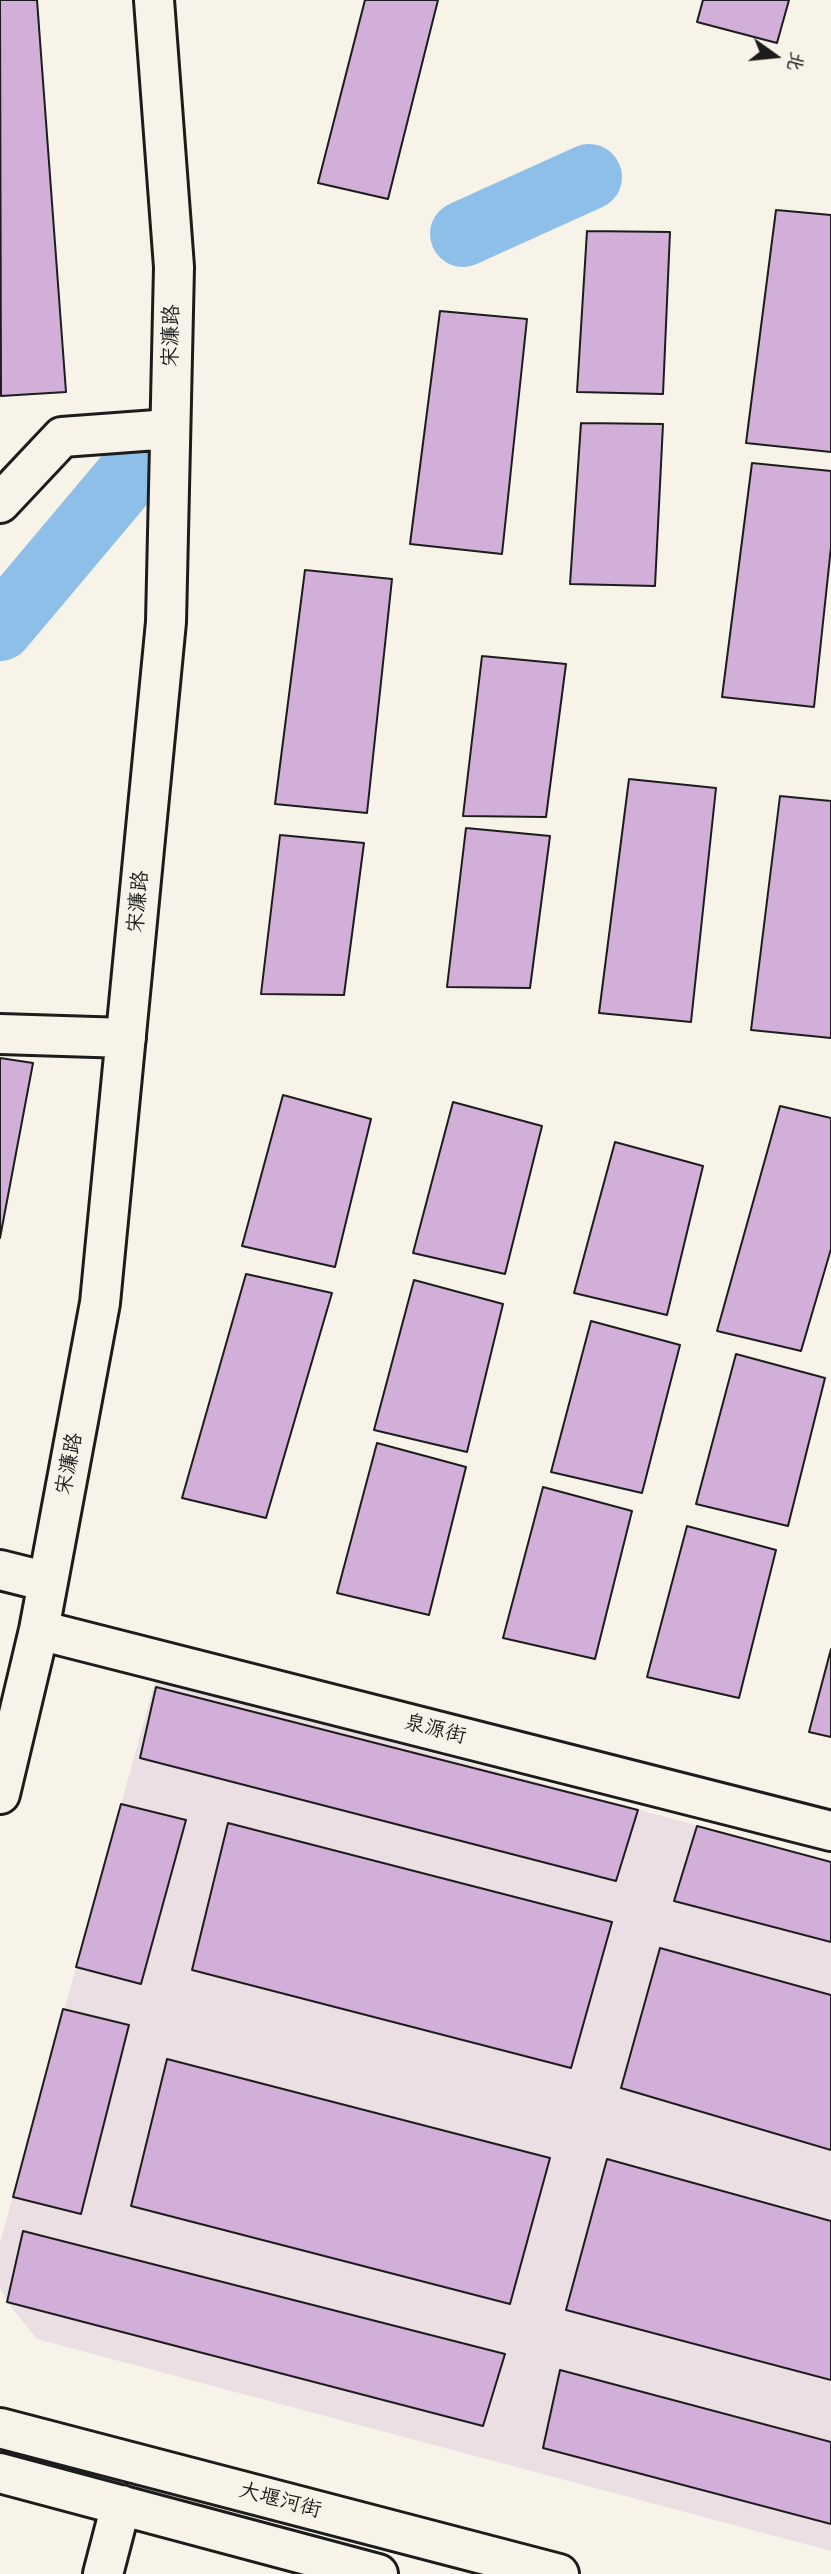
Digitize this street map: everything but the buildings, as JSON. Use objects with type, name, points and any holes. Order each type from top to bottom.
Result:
[{"type":"street","name":"宋濂路","points":[[0,1794],[39,1630],[100,1303],[166,622],[174,268],[154,0]]},
{"type":"street","points":[[3,490],[62,437],[170,429]]},
{"type":"street","points":[[0,1034],[126,1038]]},
{"type":"street","points":[[0,1570],[48,1582]]},
{"type":"street","name":"泉源街","points":[[39,1630],[831,1831]]},
{"type":"street","name":"大堰河街","points":[[0,2428],[559,2574]]},
{"type":"street","points":[[0,2473],[377,2574]]},
{"type":"street","points":[[103,2574],[121,2505]]},
{"type":"shaded area","points":[[156,1678],[831,1862],[831,2551],[37,2339],[7,2302],[0,2287],[0,2243]]},
{"type":"waterway","points":[[463,234],[589,177]]},
{"type":"waterway","points":[[0,628],[127,477]]}]
